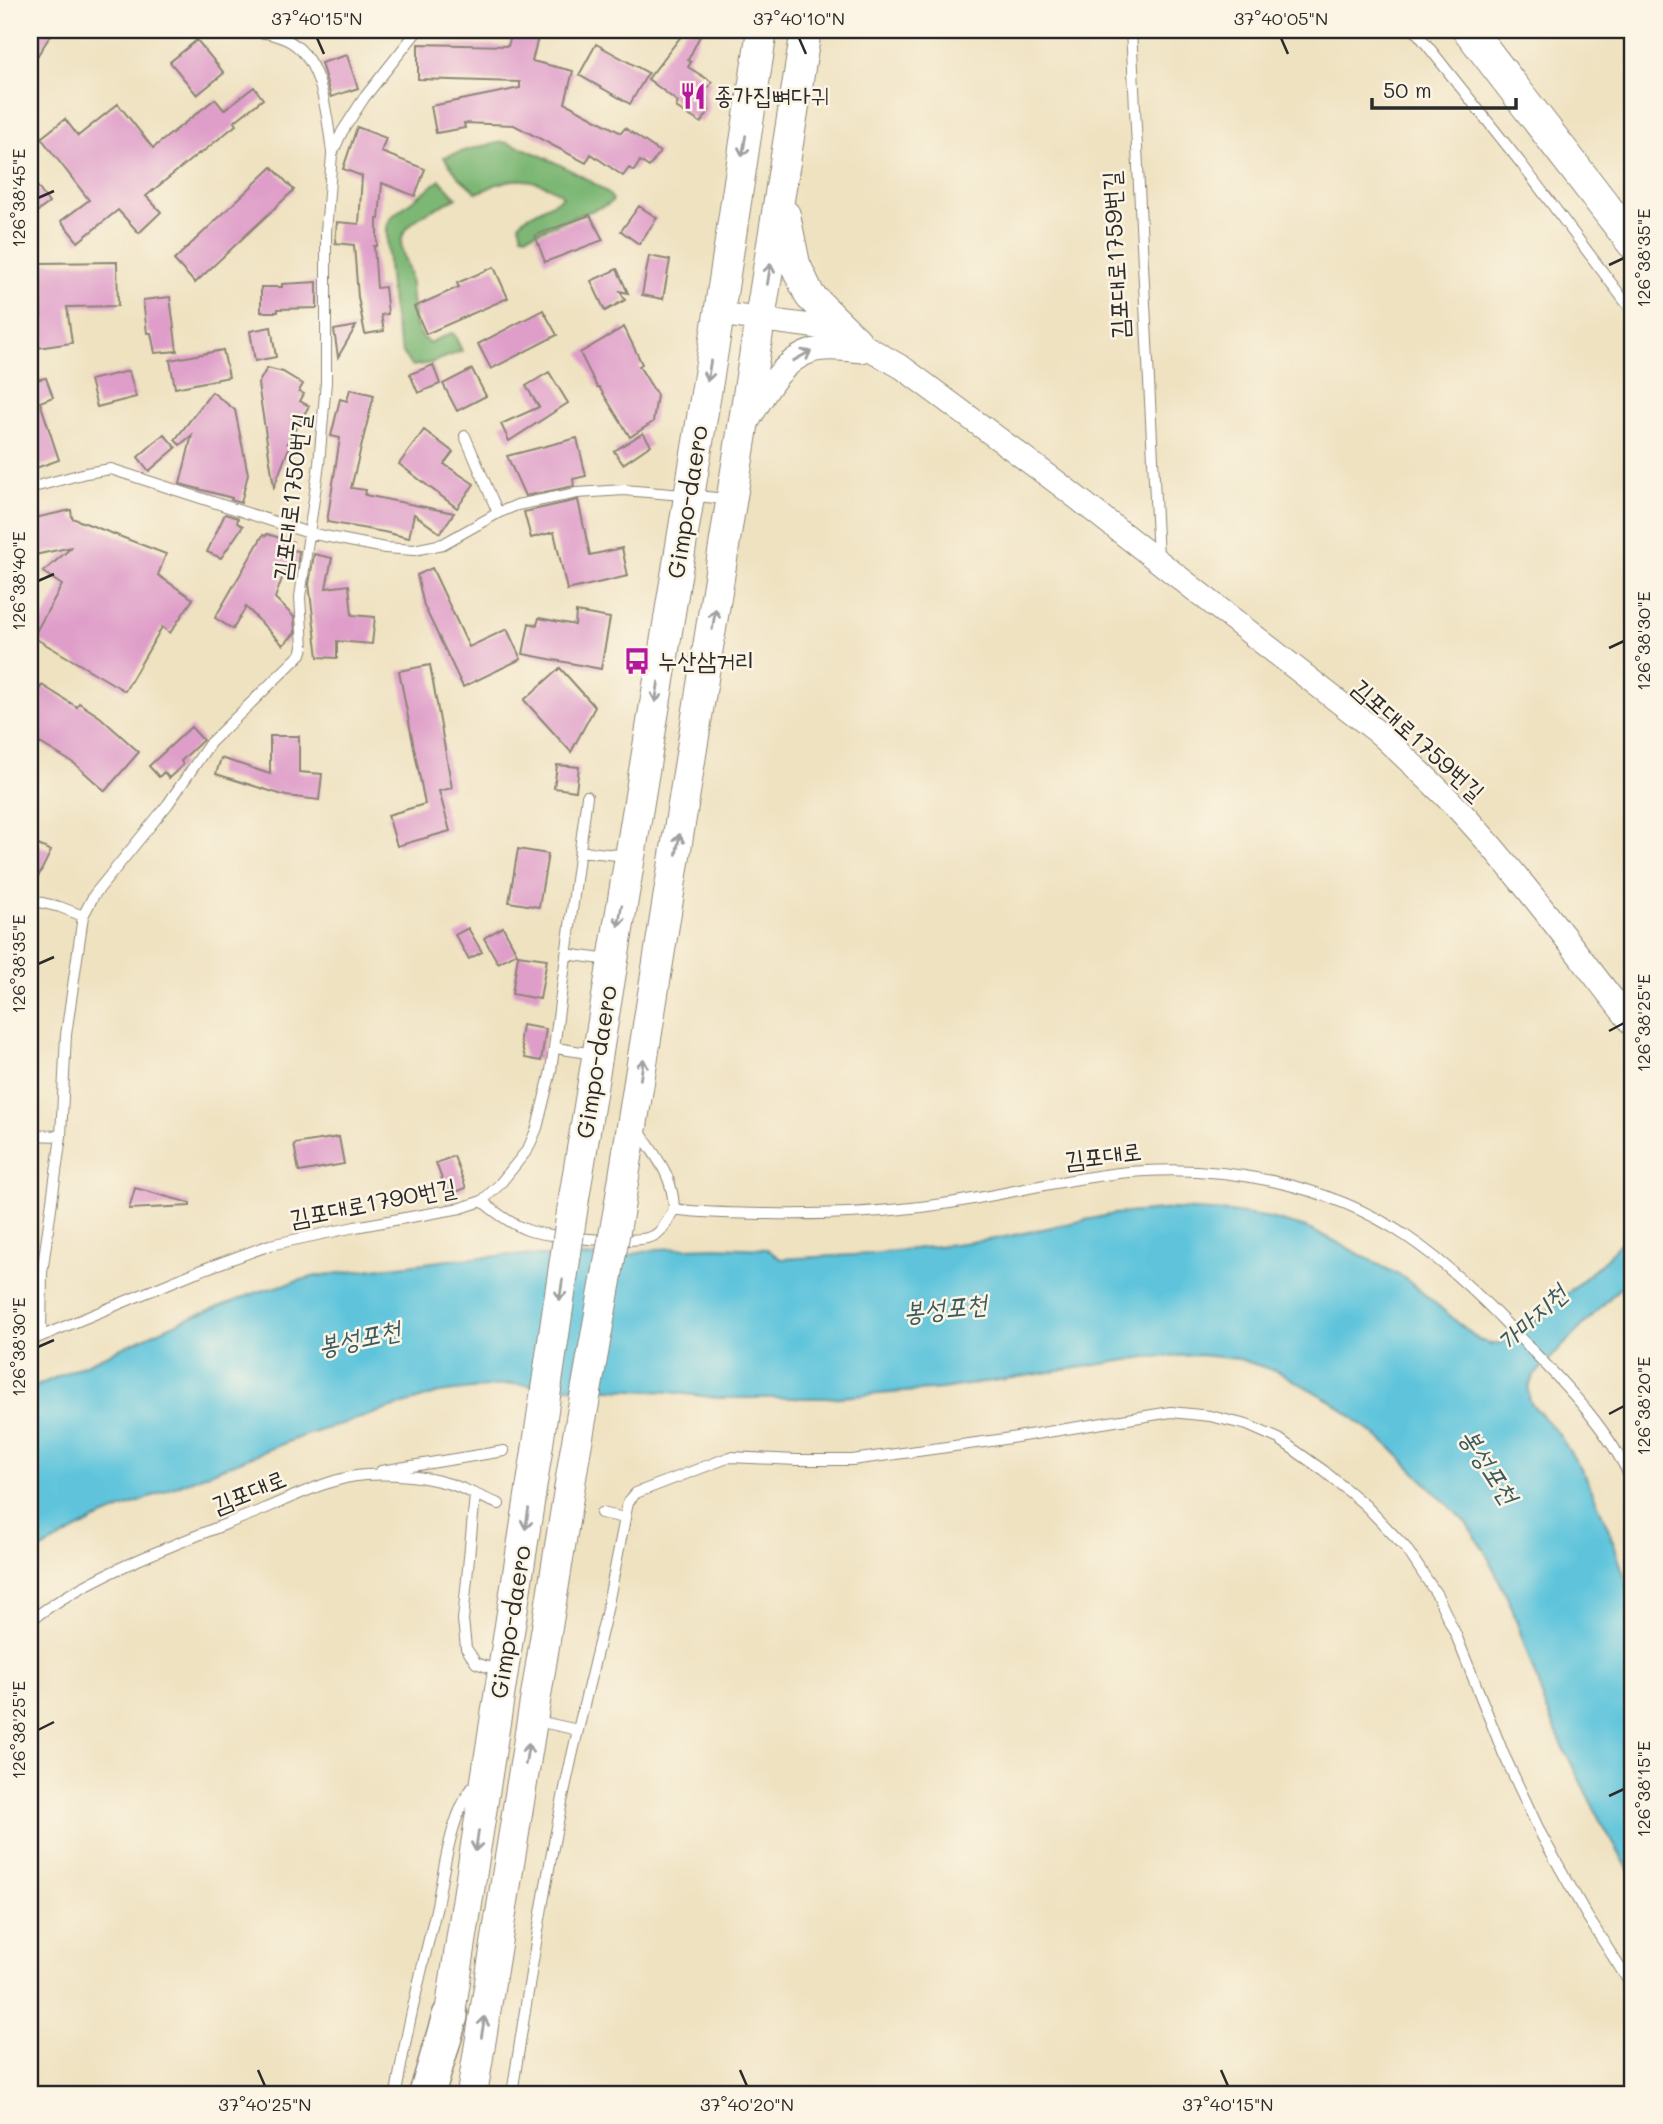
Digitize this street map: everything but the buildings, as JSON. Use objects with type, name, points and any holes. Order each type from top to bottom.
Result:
[{"type":"highway","points":[[1469,30],[1633,243]]},
{"type":"highway","points":[[1495,30],[1633,208]]},
{"type":"highway","points":[[427,2094],[450,2016]]},
{"type":"main road","name":"Gimpo-daero","points":[[437,2094],[574,1198],[719,314],[762,30]]},
{"type":"main road","name":"Gimpo-daero","points":[[472,2094],[576,1453],[619,1209],[806,30]]},
{"type":"main road","points":[[781,196],[795,264],[802,282],[821,308],[865,346]]},
{"type":"main road","points":[[733,218],[776,227]]},
{"type":"main road","points":[[664,649],[708,657]]},
{"type":"street","name":"김포대로1759번길","points":[[719,314],[819,327],[865,346],[914,377],[1058,483],[1380,734],[1428,778],[1514,874],[1633,1025]]},
{"type":"street","points":[[744,427],[774,380],[801,356],[813,350],[865,346]]},
{"type":"lane","points":[[225,30],[268,34],[287,39],[301,52],[319,80],[332,154]]},
{"type":"lane","points":[[287,39],[296,30]]},
{"type":"lane","name":"김포대로1750번길","points":[[41,1335],[42,1273],[61,1136],[66,1035],[83,916],[94,895],[168,803],[210,743],[301,654],[300,597],[319,464],[327,382],[326,232],[332,154],[352,115],[418,30]]},
{"type":"lane","name":"김포대로1759번길","points":[[1131,30],[1158,561]]},
{"type":"lane","points":[[1415,30],[1512,152],[1633,312]]},
{"type":"lane","points":[[465,436],[498,513]]},
{"type":"lane","points":[[30,488],[86,472],[111,469],[309,533],[385,548],[422,550],[443,544],[498,513],[534,500],[577,493],[624,490],[733,499]]},
{"type":"lane","name":"김포대로1790번길","points":[[30,1341],[196,1272],[270,1245],[461,1208],[482,1201],[499,1185],[528,1149],[537,1128],[556,1048],[587,796]]},
{"type":"lane","points":[[580,851],[630,856]]},
{"type":"lane","points":[[30,900],[83,916]]},
{"type":"lane","points":[[566,954],[613,960]]},
{"type":"lane","points":[[556,1048],[598,1054]]},
{"type":"lane","points":[[482,1201],[513,1224],[537,1233],[636,1241],[655,1236],[674,1209],[673,1190],[669,1177],[633,1122]]},
{"type":"lane","points":[[30,1135],[61,1136]]},
{"type":"lane","name":"김포대로","points":[[674,1209],[715,1213],[852,1214],[936,1205],[1068,1180],[1128,1172],[1183,1170],[1227,1173],[1299,1189],[1336,1200],[1372,1216],[1432,1255],[1494,1311],[1574,1396],[1611,1440],[1633,1483]]},
{"type":"lane","points":[[512,2094],[556,1821],[606,1614],[628,1502],[636,1493],[730,1457],[852,1460],[1171,1412],[1210,1416],[1247,1424],[1279,1439],[1324,1471],[1366,1506],[1406,1548],[1437,1595],[1461,1645],[1504,1755],[1542,1836],[1587,1916],[1633,1988]]},
{"type":"lane","points":[[364,1475],[420,1463],[504,1451]]},
{"type":"lane","name":"김포대로","points":[[30,1621],[51,1604],[109,1574],[296,1496],[364,1475],[434,1480],[499,1504]]},
{"type":"lane","points":[[475,1495],[463,1620],[466,1648],[477,1663],[503,1672]]},
{"type":"lane","points":[[601,1513],[625,1518]]},
{"type":"lane","points":[[532,1720],[578,1730]]},
{"type":"lane","points":[[396,2094],[407,2029],[452,1836],[464,1802],[488,1769]]},
{"type":"green space","points":[[503,142],[562,166],[596,185],[613,200],[609,204],[526,236],[522,235],[519,224],[523,219],[563,197],[560,193],[537,182],[522,179],[505,181],[476,192],[458,176],[444,157]]},
{"type":"green space","points":[[440,180],[457,198],[429,211],[410,225],[403,236],[401,248],[410,277],[418,330],[429,343],[454,334],[462,351],[431,363],[412,366],[399,341],[395,322],[389,279],[387,228],[396,213]]},
{"type":"water","name":"봉성포천","points":[[1175,1209],[1230,1212],[1270,1218],[1329,1238],[1406,1279],[1479,1340],[1490,1344],[1500,1343],[1527,1328],[1601,1264],[1633,1229],[1633,1274],[1533,1377],[1528,1389],[1530,1402],[1558,1433],[1586,1477],[1610,1532],[1633,1603],[1633,1877],[1566,1753],[1546,1708],[1511,1605],[1485,1551],[1467,1524],[1389,1446],[1334,1403],[1281,1373],[1239,1359],[1200,1355],[1147,1357],[942,1389],[828,1398],[717,1398],[670,1392],[511,1384],[439,1393],[300,1437],[95,1520],[30,1555],[30,1389],[186,1319],[258,1292],[316,1276],[512,1255],[630,1255],[657,1249],[715,1247],[767,1249],[781,1259],[872,1254],[995,1239],[1114,1214]]},
{"type":"place","name":"종가집뼈다귀","points":[[693,96]]},
{"type":"place","name":"누산삼거리","points":[[637,661]]},
{"type":"water label","name":"가마지천","points":[[1532,1318]]}]
